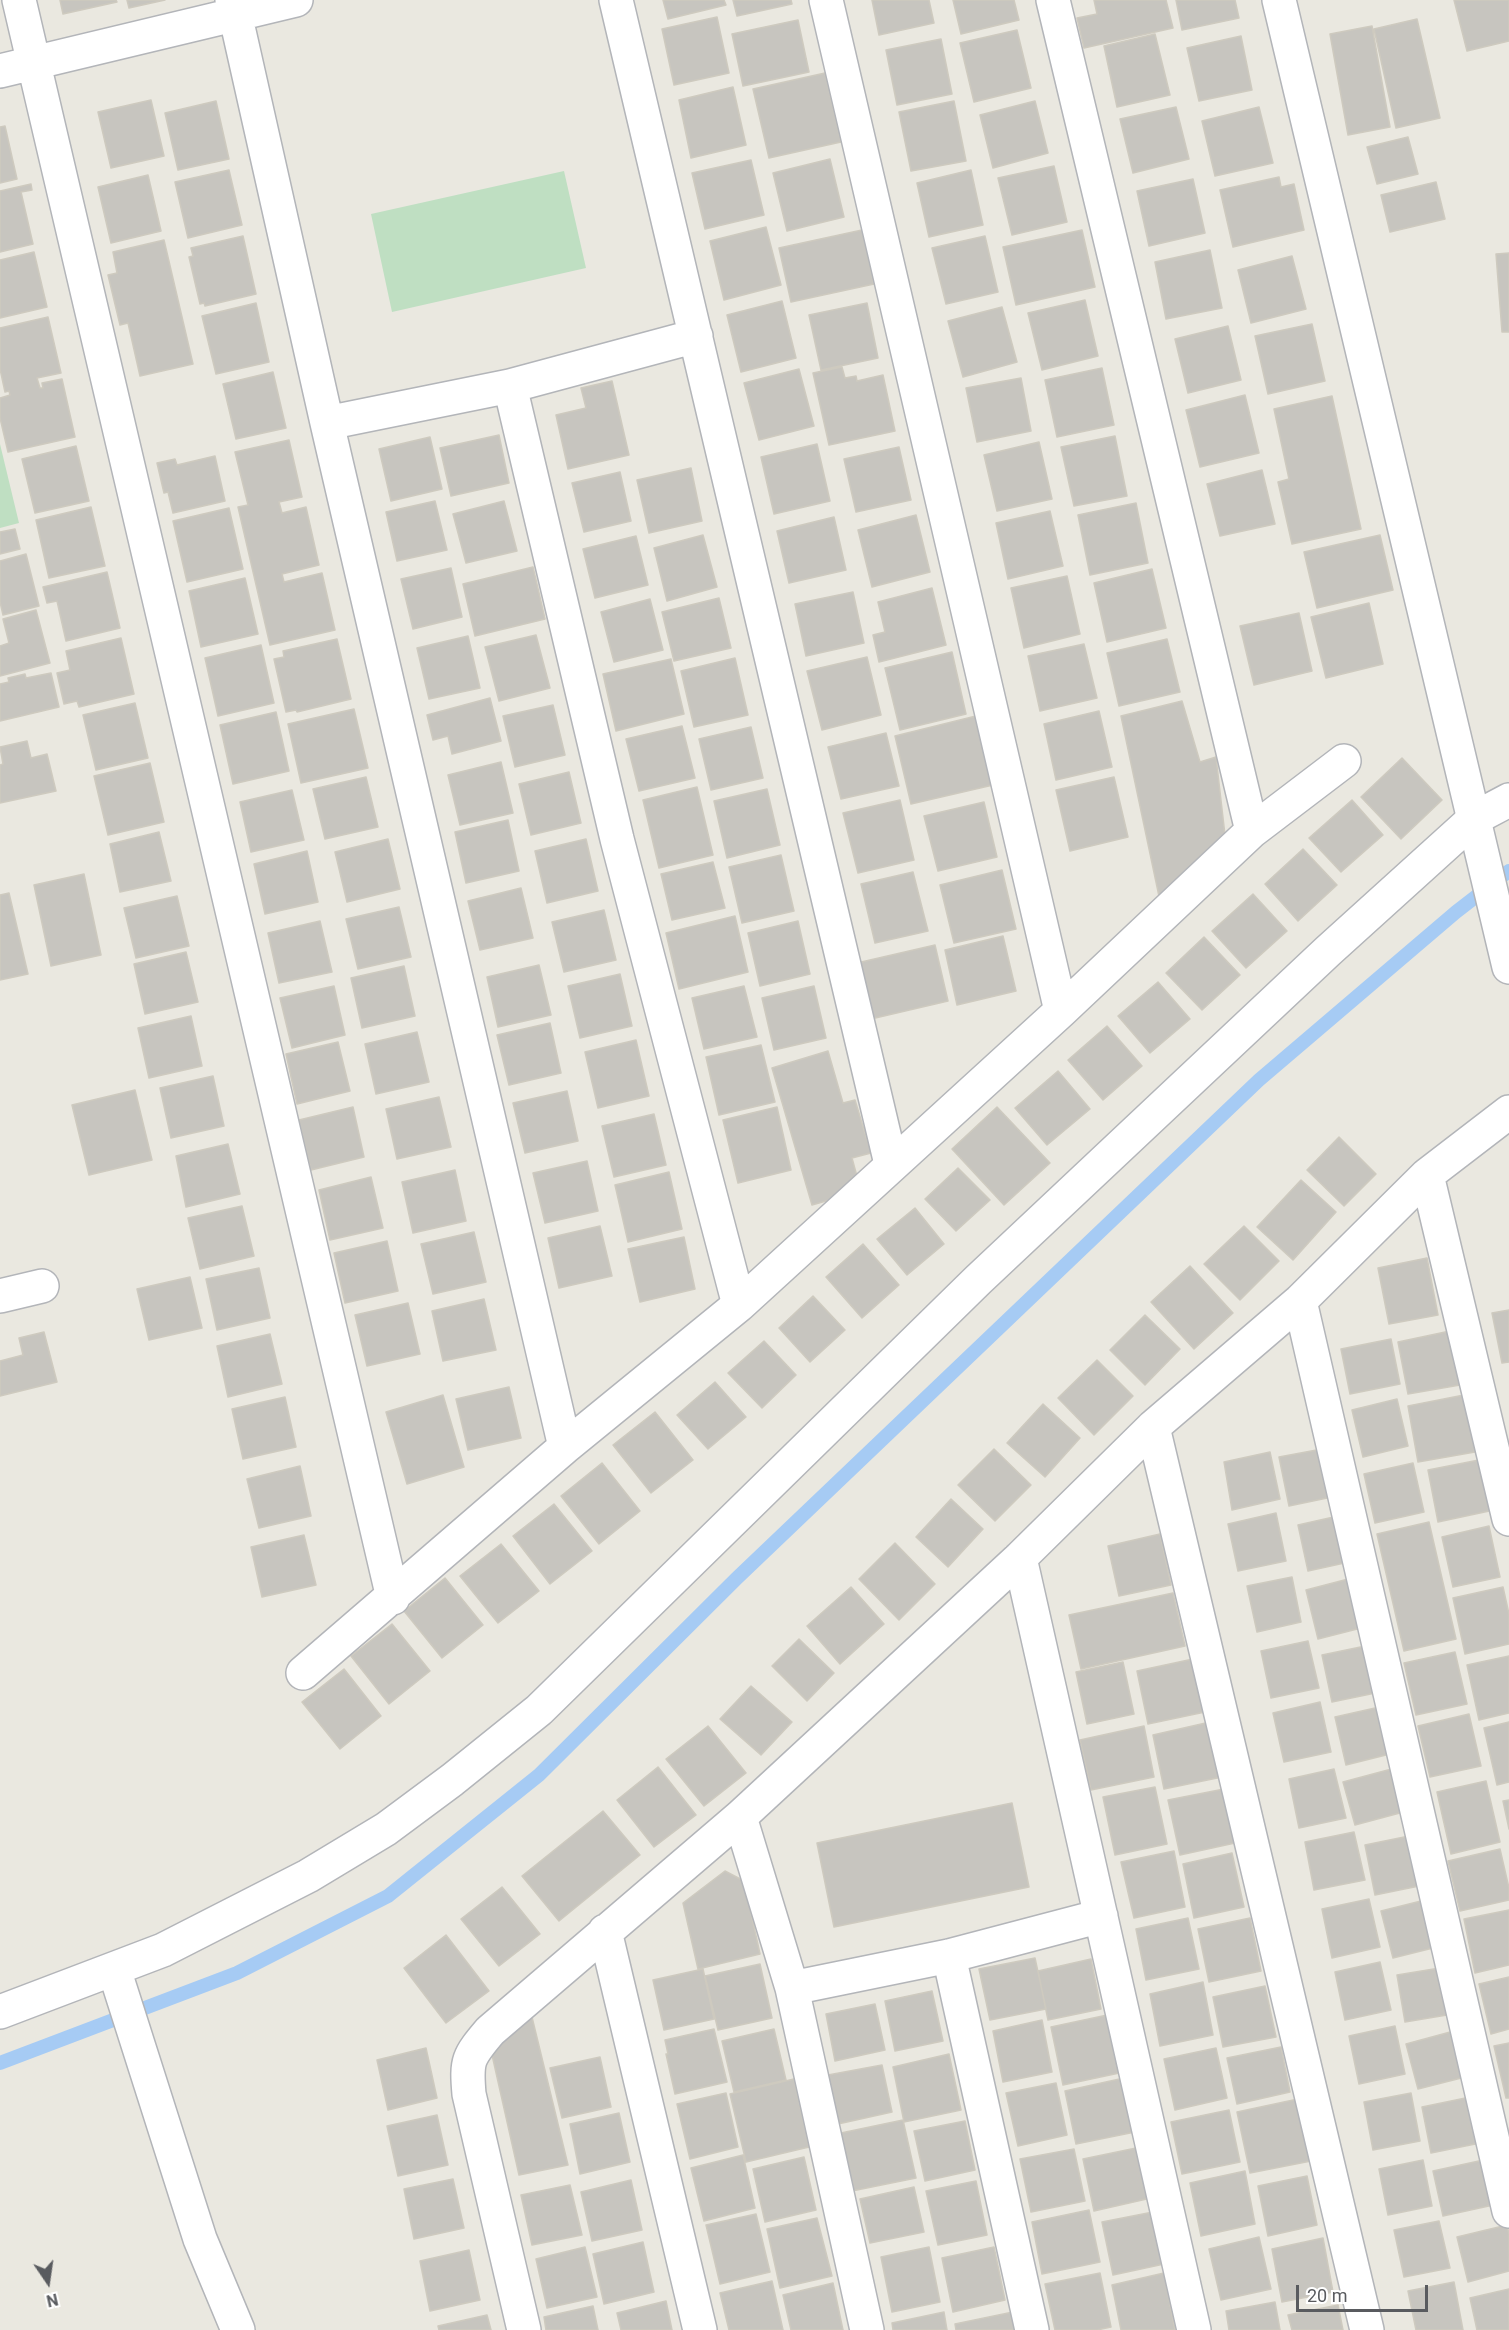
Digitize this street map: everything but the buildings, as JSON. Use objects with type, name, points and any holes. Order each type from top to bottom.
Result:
[{"type":"street","points":[[19,0],[393,1598]]},
{"type":"street","points":[[0,70],[34,63],[233,7],[296,0]]},
{"type":"street","points":[[616,0],[891,1164]]},
{"type":"street","points":[[825,0],[1061,1011]]},
{"type":"street","points":[[1053,0],[1252,831]]},
{"type":"street","points":[[1279,0],[1509,967]]},
{"type":"street","points":[[233,7],[327,423],[565,1447]]},
{"type":"street","points":[[327,423],[510,386],[696,336]]},
{"type":"street","points":[[510,386],[617,839],[739,1305]]},
{"type":"street","points":[[303,1673],[393,1598],[565,1447],[739,1305],[1061,1011],[1252,831],[1344,761]]},
{"type":"street","points":[[0,2012],[163,1950],[298,1881],[386,1829],[452,1780],[539,1710],[978,1280],[1328,951],[1477,830],[1509,800]]},
{"type":"street","points":[[524,2330],[469,2094],[468,2060],[490,2031],[740,1817],[1020,1558],[1153,1427],[1300,1301],[1427,1175],[1509,1112]]},
{"type":"street","points":[[1427,1175],[1509,1519]]},
{"type":"street","points":[[0,1296],[42,1286]]},
{"type":"street","points":[[1300,1301],[1509,2211]]},
{"type":"street","points":[[1153,1427],[1367,2330]]},
{"type":"street","points":[[1020,1558],[1194,2330]]},
{"type":"street","points":[[740,1817],[792,1988],[867,2330]]},
{"type":"street","points":[[792,1988],[949,1956],[1101,1916]]},
{"type":"street","points":[[605,1931],[700,2330]]},
{"type":"street","points":[[949,1956],[1032,2330]]},
{"type":"street","points":[[114,1969],[200,2238],[238,2330]]},
{"type":"green space","points":[[564,171],[586,268],[392,312],[371,214]]},
{"type":"green space","points":[[0,444],[19,523],[0,528]]},
{"type":"waterway","points":[[0,2063],[237,1973],[388,1896],[539,1775],[737,1578],[1259,1080],[1456,912],[1509,871]]}]
